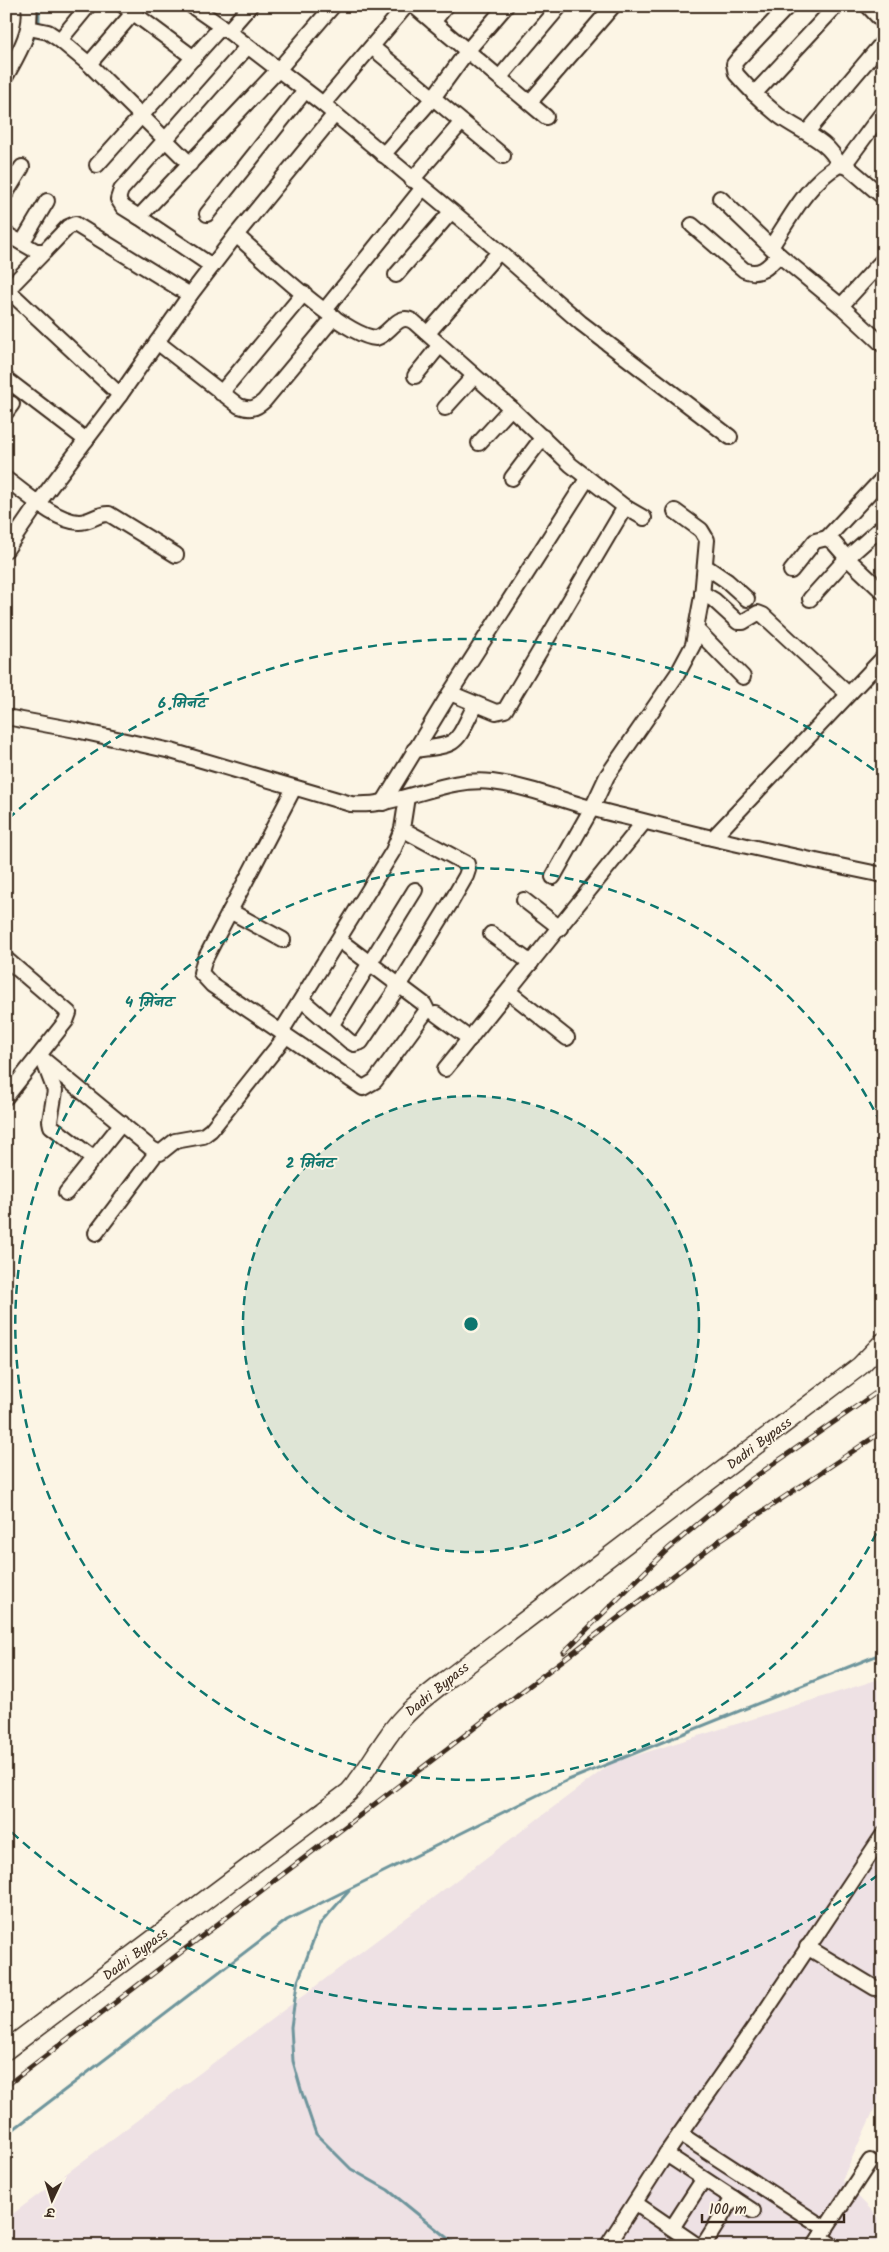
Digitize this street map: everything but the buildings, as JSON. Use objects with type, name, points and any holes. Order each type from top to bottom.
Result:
[{"type":"main road","name":"Dadri Bypass","points":[[6,2050],[338,1801],[358,1782],[389,1734],[402,1718],[434,1691],[860,1366],[883,1342]]},
{"type":"street","points":[[30,6],[35,29],[60,40],[89,64],[190,164]]},
{"type":"street","points":[[60,40],[88,6]]},
{"type":"street","points":[[97,164],[194,58],[250,6]]},
{"type":"street","points":[[139,217],[278,70],[333,6]]},
{"type":"street","points":[[323,104],[406,6]]},
{"type":"street","points":[[414,6],[546,116]]},
{"type":"street","points":[[432,22],[446,6]]},
{"type":"street","points":[[383,155],[432,98],[468,50],[506,6]]},
{"type":"street","points":[[500,77],[560,6]]},
{"type":"street","points":[[530,102],[613,6]]},
{"type":"street","points":[[788,6],[734,64],[736,74],[754,94],[779,116],[807,132],[833,154],[841,165],[883,197]]},
{"type":"street","points":[[754,94],[836,6]]},
{"type":"street","points":[[870,7],[883,22]]},
{"type":"street","points":[[198,8],[323,104],[581,323],[730,437]]},
{"type":"street","points":[[89,64],[128,10],[194,58]]},
{"type":"street","points":[[8,68],[35,29]]},
{"type":"street","points":[[807,132],[883,42]]},
{"type":"street","points":[[212,266],[120,204],[119,195],[248,47]]},
{"type":"street","points":[[372,47],[503,156]]},
{"type":"street","points":[[207,214],[305,91]]},
{"type":"street","points":[[692,225],[744,270],[757,273],[766,269],[807,194],[823,175],[841,165],[883,112]]},
{"type":"street","points":[[6,550],[39,502],[120,395],[190,295],[236,235],[335,114]]},
{"type":"street","points":[[157,342],[239,406],[246,409],[257,407],[289,373],[461,123]]},
{"type":"street","points":[[6,193],[22,167]]},
{"type":"street","points":[[720,198],[775,251],[841,306],[883,345]]},
{"type":"street","points":[[22,243],[47,201]]},
{"type":"street","points":[[396,275],[451,212]]},
{"type":"street","points":[[120,395],[11,293],[12,285],[68,227],[75,224],[190,295]]},
{"type":"street","points":[[6,234],[36,251],[45,251]]},
{"type":"street","points":[[236,235],[330,314],[370,338],[382,337],[399,320],[404,318],[414,322],[543,437],[587,479],[625,507],[644,518]]},
{"type":"street","points":[[428,333],[499,252]]},
{"type":"street","points":[[841,306],[883,260]]},
{"type":"street","points":[[221,393],[304,293]]},
{"type":"street","points":[[415,376],[440,345]]},
{"type":"street","points":[[445,408],[474,376]]},
{"type":"street","points":[[6,379],[86,440]]},
{"type":"street","points":[[479,443],[511,408]]},
{"type":"street","points":[[512,478],[543,437]]},
{"type":"street","points":[[6,478],[62,518],[89,521],[103,513],[108,514],[176,555]]},
{"type":"street","points":[[791,571],[815,542],[827,538],[883,478]]},
{"type":"street","points":[[383,803],[414,750],[587,479]]},
{"type":"street","points":[[450,693],[475,705],[496,712],[507,708],[625,507]]},
{"type":"street","points":[[553,878],[592,808],[607,776],[685,662],[697,630],[705,566],[706,536],[702,530],[675,511]]},
{"type":"street","points":[[810,599],[847,558],[883,526]]},
{"type":"street","points":[[827,538],[881,588]]},
{"type":"street","points":[[705,566],[727,581],[747,599]]},
{"type":"street","points":[[702,593],[714,600],[738,622],[743,622],[755,614],[763,614],[848,694]]},
{"type":"street","points":[[697,630],[743,676]]},
{"type":"street","points":[[714,838],[883,658]]},
{"type":"street","points":[[414,750],[447,745],[455,741],[475,705]]},
{"type":"street","points":[[6,717],[171,751],[351,804],[383,803],[470,781],[492,782],[532,790],[644,822],[883,875]]},
{"type":"street","points":[[294,788],[204,961],[202,976],[358,1087],[367,1087],[375,1081],[427,1010],[424,1004],[339,940]]},
{"type":"street","points":[[96,1234],[158,1152],[160,1153],[177,1140],[207,1134],[217,1124],[284,1034],[302,1000],[393,851],[402,829],[407,797]]},
{"type":"street","points":[[445,1069],[509,992],[644,822]]},
{"type":"street","points":[[302,1000],[354,1044],[361,1042],[451,902],[468,870],[467,864],[402,829]]},
{"type":"street","points":[[331,1026],[369,962],[416,890]]},
{"type":"street","points":[[524,900],[560,928]]},
{"type":"street","points":[[230,910],[283,940]]},
{"type":"street","points":[[491,934],[531,964]]},
{"type":"street","points":[[6,959],[69,1013],[66,1021],[41,1058],[6,1097]]},
{"type":"street","points":[[509,992],[567,1038]]},
{"type":"street","points":[[436,1014],[470,1039]]},
{"type":"street","points":[[41,1058],[158,1152]]},
{"type":"street","points":[[41,1058],[52,1077],[55,1091],[50,1121],[52,1126],[92,1158]]},
{"type":"street","points":[[66,1193],[92,1158],[122,1123]]},
{"type":"street","points":[[607,2246],[666,2154],[765,2012],[882,1837]]},
{"type":"street","points":[[807,1947],[875,1988],[883,1988]]},
{"type":"street","points":[[680,2134],[833,2246]]},
{"type":"street","points":[[666,2154],[703,2180],[754,2211]]},
{"type":"street","points":[[820,2237],[870,2161]]},
{"type":"street","points":[[672,2228],[703,2180]]},
{"type":"street","points":[[703,2246],[733,2198]]},
{"type":"street","points":[[635,2203],[698,2246]]},
{"type":"shaded area","points":[[883,1678],[883,2090],[842,2180],[883,2222],[883,2246],[6,2246],[6,2219],[612,1763]]},
{"type":"waterway","points":[[39,6],[39,26]]},
{"type":"waterway","points":[[28,48],[36,34]]},
{"type":"waterway","points":[[6,89],[12,78]]},
{"type":"waterway","points":[[6,2135],[287,1920],[566,1781],[883,1653]]},
{"type":"waterway","points":[[349,1891],[319,1925],[297,1984],[291,2027],[293,2061],[302,2093],[316,2134],[351,2169],[388,2190],[457,2246]]},
{"type":"railway","points":[[564,1652],[668,1549],[749,1481],[883,1388]]},
{"type":"railway","points":[[6,2086],[720,1540],[883,1431]]}]
